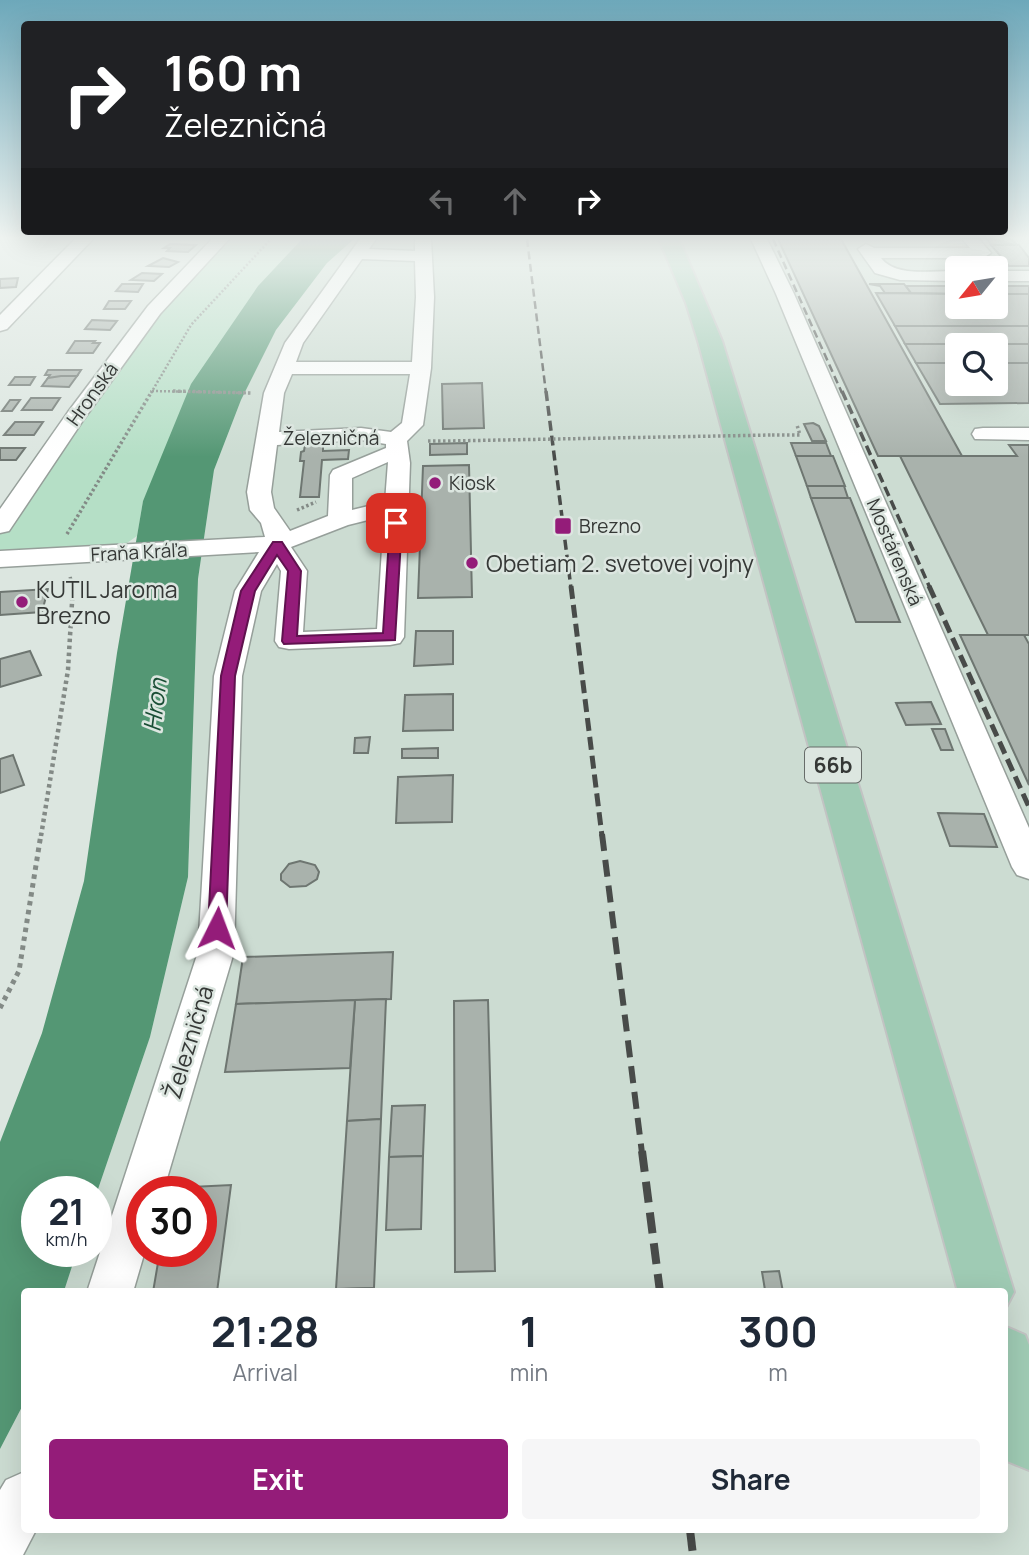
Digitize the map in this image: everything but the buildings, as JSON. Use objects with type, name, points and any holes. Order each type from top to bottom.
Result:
[{"type":"main road","name":"66b","points":[[700,312],[985,1288]]},
{"type":"main road","points":[[1008,1368],[1029,1439]]},
{"type":"street","points":[[0,325],[13,312]]},
{"type":"street","name":"Hronská","points":[[0,526],[75,416],[153,312]]},
{"type":"street","points":[[316,312],[294,344],[274,393],[259,505],[272,520],[278,533],[277,544],[294,571],[289,641],[390,637],[398,471],[382,456],[341,475],[339,503]]},
{"type":"street","name":"Železničná","points":[[266,439],[360,434],[398,471],[412,425],[421,368],[424,312]]},
{"type":"street","name":"Mostárenská","points":[[792,312],[1029,867]]},
{"type":"street","points":[[283,368],[421,368]]},
{"type":"street","points":[[983,434],[1029,434]]},
{"type":"street","points":[[277,544],[339,503],[398,471]]},
{"type":"street","name":"Železničná","points":[[111,1288],[216,951],[228,676],[248,591],[277,544]]},
{"type":"street","name":"Fraňa Kráľa","points":[[0,558],[277,544]]},
{"type":"street","points":[[0,1544],[21,1504]]},
{"type":"path","points":[[0,1008],[19,971],[68,670],[74,588],[59,547],[191,325],[203,312]]},
{"type":"path","points":[[151,391],[259,393]]},
{"type":"path","points":[[448,441],[800,435],[797,425]]},
{"type":"shaded area","points":[[161,312],[241,312],[220,343],[143,501],[137,536],[111,554],[0,559],[0,526],[75,416]]},
{"type":"shaded area","points":[[290,312],[945,312],[945,319],[1008,319],[1008,312],[1029,312],[1029,1555],[0,1555],[0,1449],[21,1409],[21,1533],[1008,1533],[1008,1288],[65,1288],[72,1267],[112,1267],[112,1176],[102,1176],[150,1037],[188,877],[198,579],[214,470],[241,400],[276,330]]},
{"type":"water","name":"Hron","points":[[241,312],[290,312],[276,330],[241,400],[214,470],[198,579],[188,877],[150,1037],[102,1176],[21,1176],[21,1267],[72,1267],[65,1288],[21,1288],[21,1409],[0,1449],[0,1142],[42,1033],[84,881],[117,653],[143,501],[191,384]]},
{"type":"railway","points":[[536,312],[546,393]]},
{"type":"railway","points":[[806,312],[842,393]]},
{"type":"railway","points":[[546,391],[571,588]]},
{"type":"railway","points":[[842,391],[930,588]]},
{"type":"railway","points":[[571,586],[602,836]]},
{"type":"railway","points":[[929,586],[1029,807]]},
{"type":"railway","points":[[602,834],[642,1153]]},
{"type":"railway","points":[[642,1151],[659,1288]]},
{"type":"railway","points":[[690,1533],[693,1555]]},
{"type":"place","name":"Kiosk","points":[[435,483]]},
{"type":"place","name":"Brezno","points":[[563,526]]},
{"type":"place","name":"Obetiam 2. svetovej vojny","points":[[472,563]]},
{"type":"place","name":"KUTIL Jaroma Brezno","points":[[22,602]]},
{"type":"route","points":[[217,928],[228,676],[248,591],[277,544],[294,571],[289,641],[390,637],[396,523]]}]
